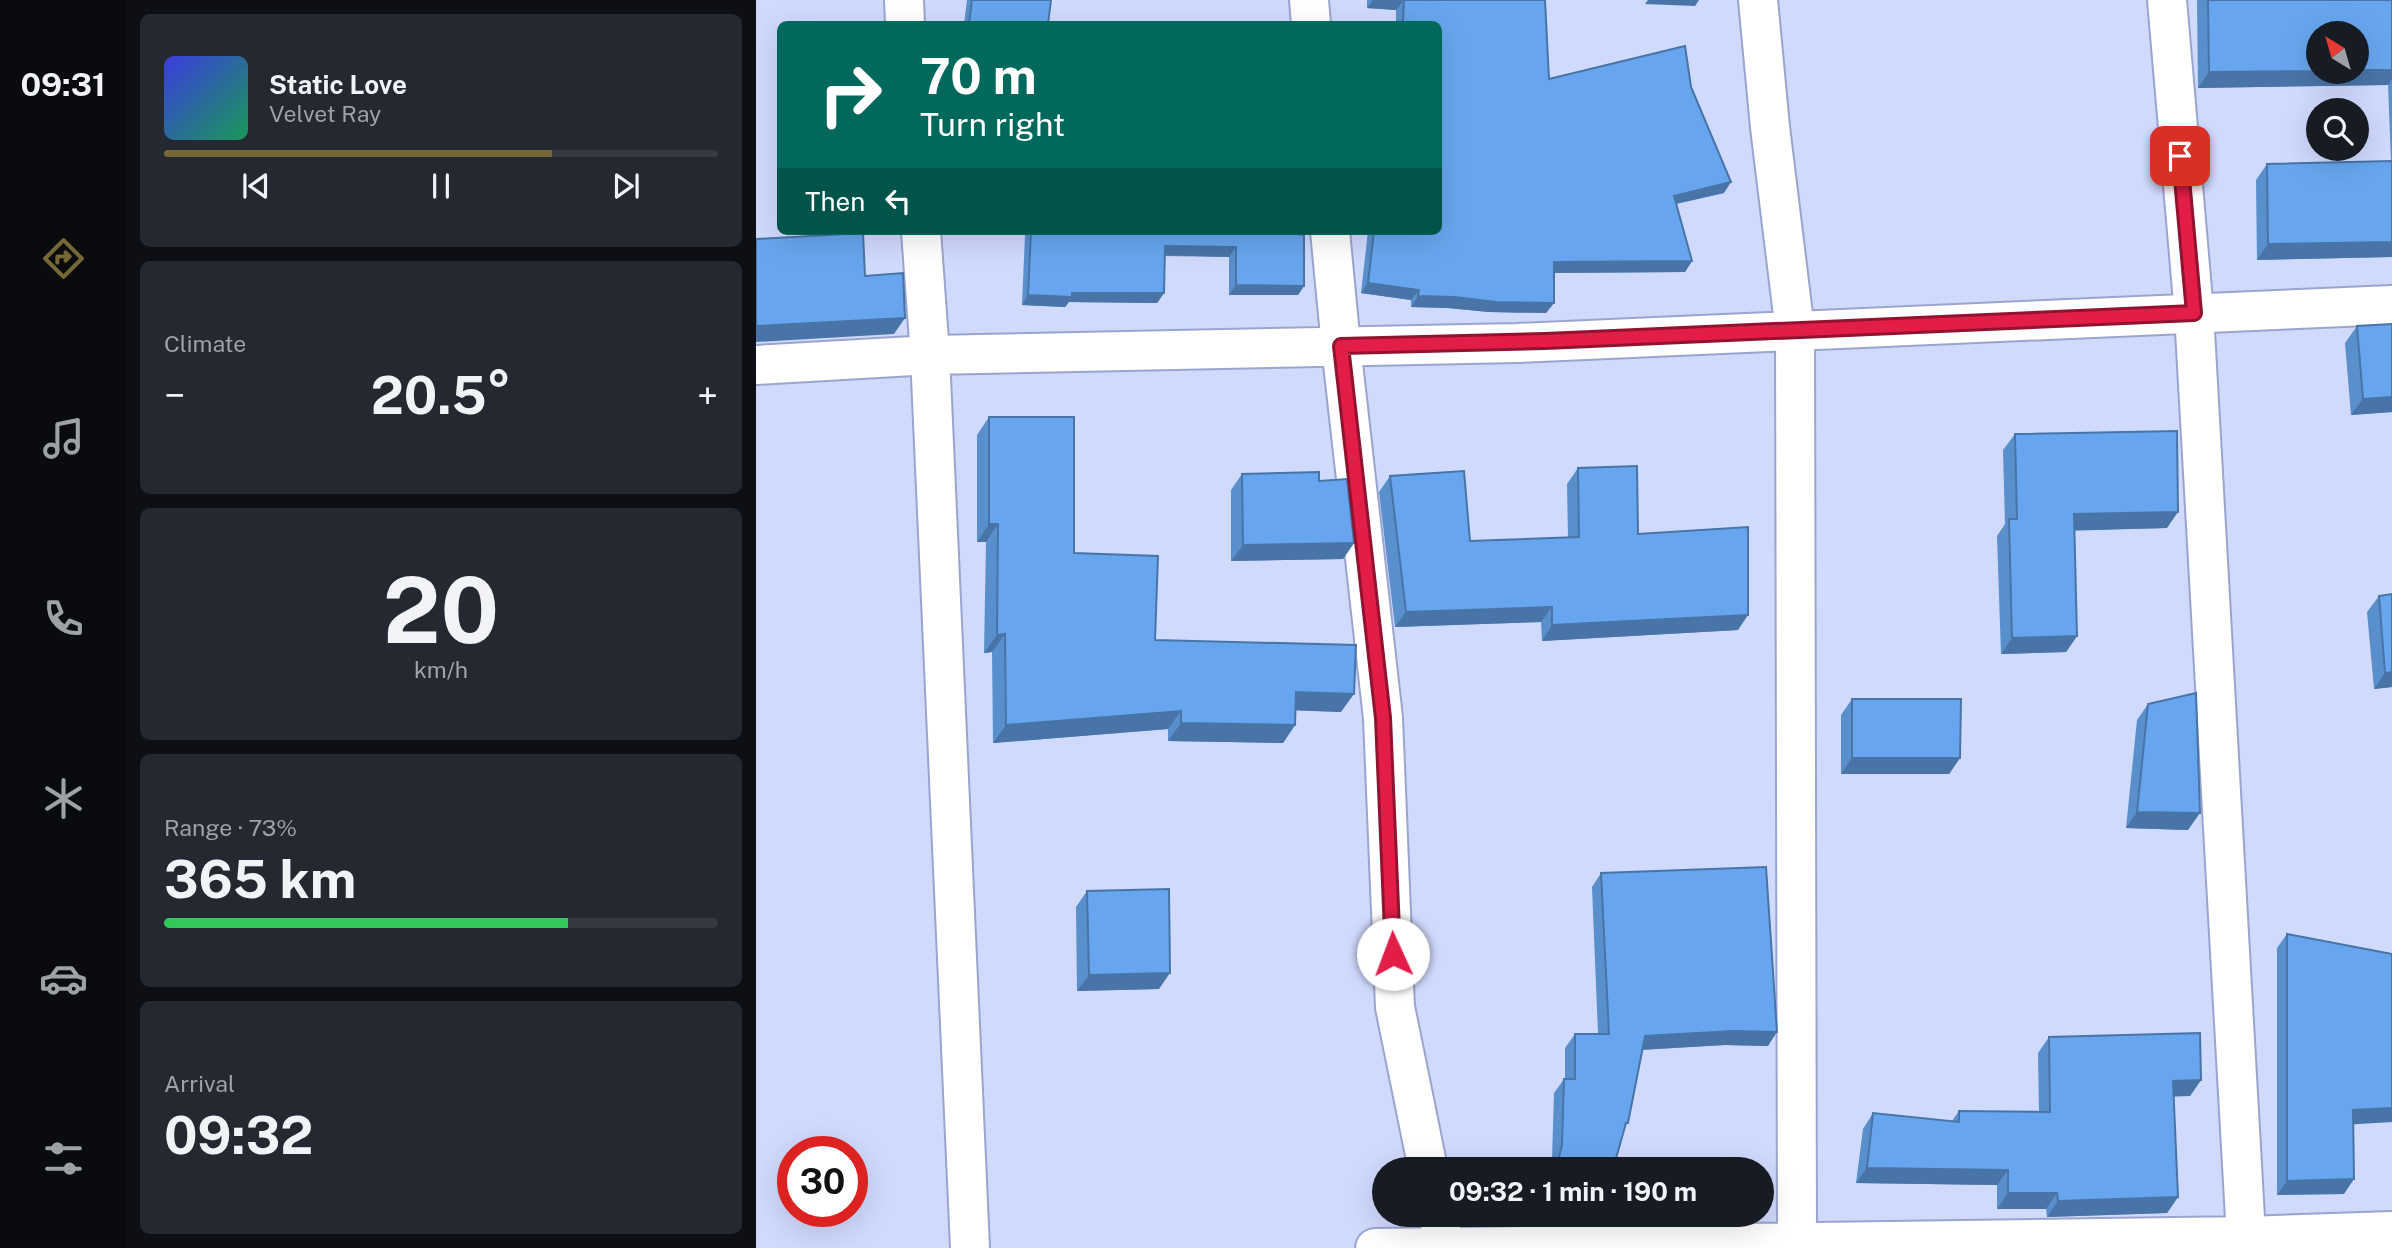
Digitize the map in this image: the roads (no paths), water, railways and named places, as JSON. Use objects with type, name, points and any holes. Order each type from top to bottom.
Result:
[{"type":"street","points":[[904,0],[905,21]]},
{"type":"street","points":[[1309,0],[1311,21]]},
{"type":"street","points":[[1758,0],[1770,127],[1795,331],[1797,1241]]},
{"type":"street","points":[[2167,0],[2194,313],[2246,1236]]},
{"type":"street","points":[[921,235],[930,355],[970,1248]]},
{"type":"street","points":[[1330,235],[1383,718],[1395,1007],[1426,1157]]},
{"type":"street","points":[[756,365],[930,355],[1517,342],[2392,304]]},
{"type":"street","points":[[1375,1248],[1441,1230],[1797,1241],[2052,1245],[2392,1231]]}]
